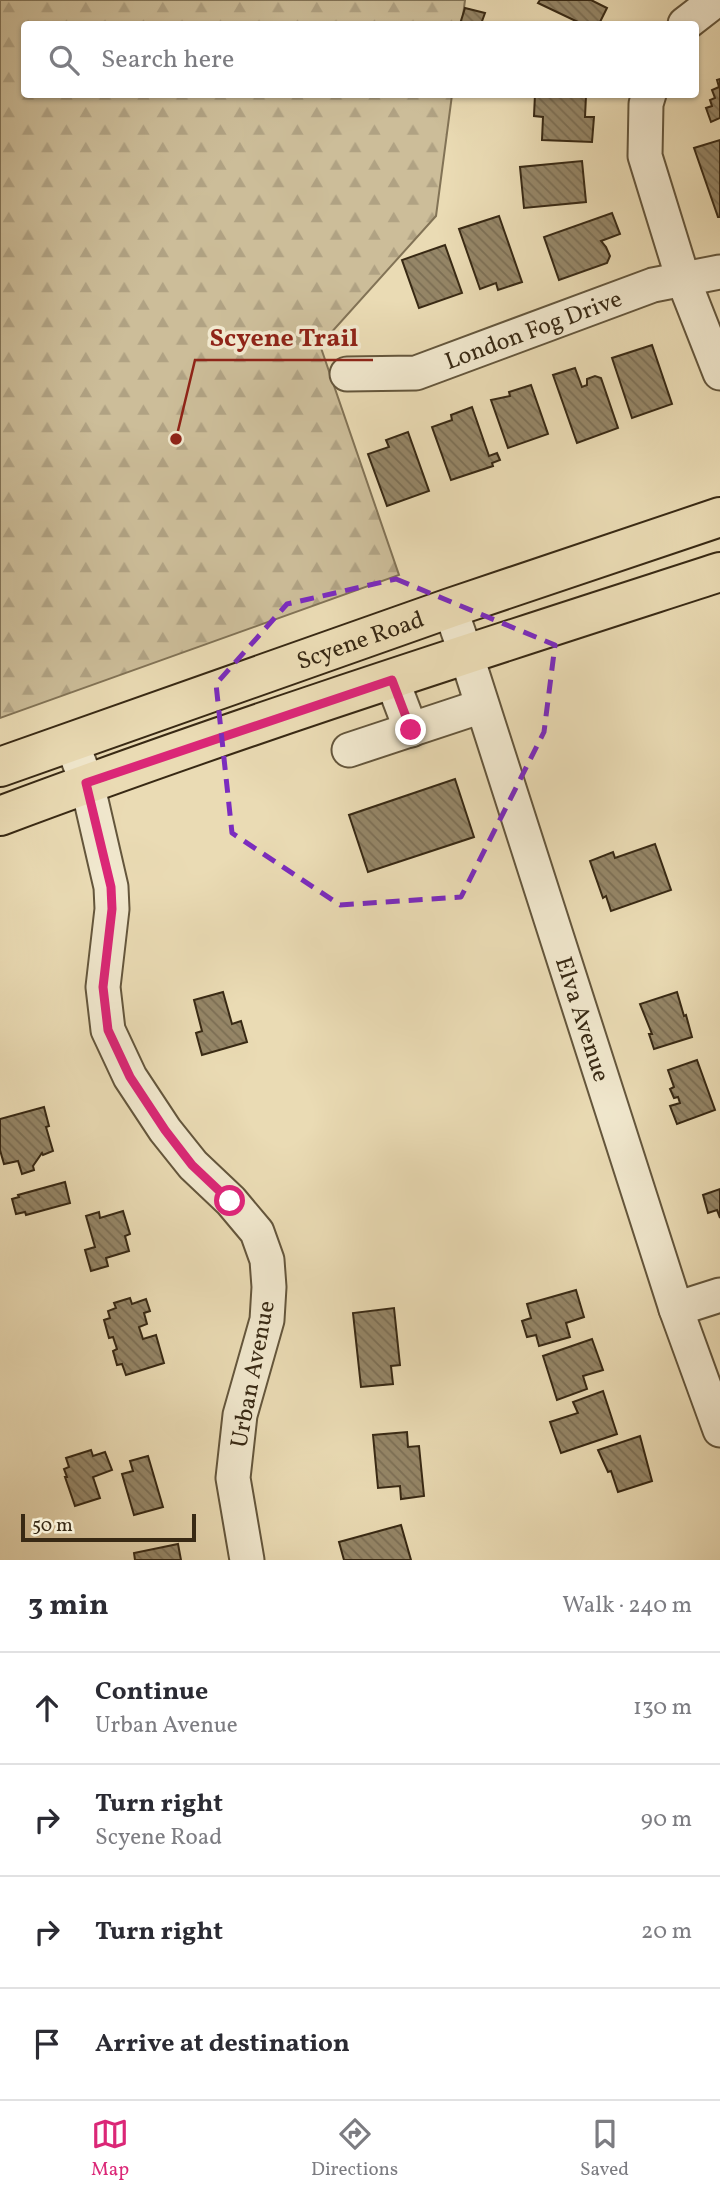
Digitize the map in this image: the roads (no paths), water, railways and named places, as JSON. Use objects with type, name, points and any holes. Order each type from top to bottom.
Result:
[{"type":"main road","name":"Scyene Road","points":[[0,767],[450,608],[720,517]]},
{"type":"main road","name":"Scyene Road","points":[[0,816],[86,783],[466,654],[720,572]]},
{"type":"street","points":[[689,21],[716,0]]},
{"type":"street","points":[[648,98],[645,156],[684,279],[720,373]]},
{"type":"street","name":"London Fog Drive","points":[[347,374],[416,373],[653,285],[720,272]]},
{"type":"street","name":"Elva Avenue","points":[[450,608],[676,1308],[720,1430]]},
{"type":"street","points":[[392,680],[411,730]]},
{"type":"street","points":[[349,750],[482,706]]},
{"type":"street","name":"Urban Avenue","points":[[71,741],[86,783],[111,887],[112,909],[103,987],[108,1030],[130,1077],[165,1130],[192,1165],[230,1201],[257,1232],[267,1260],[267,1320],[240,1415],[233,1478],[247,1560]]},
{"type":"street","points":[[676,1308],[720,1295]]},
{"type":"place","name":"Scyene Trail","points":[[176,439]]}]
